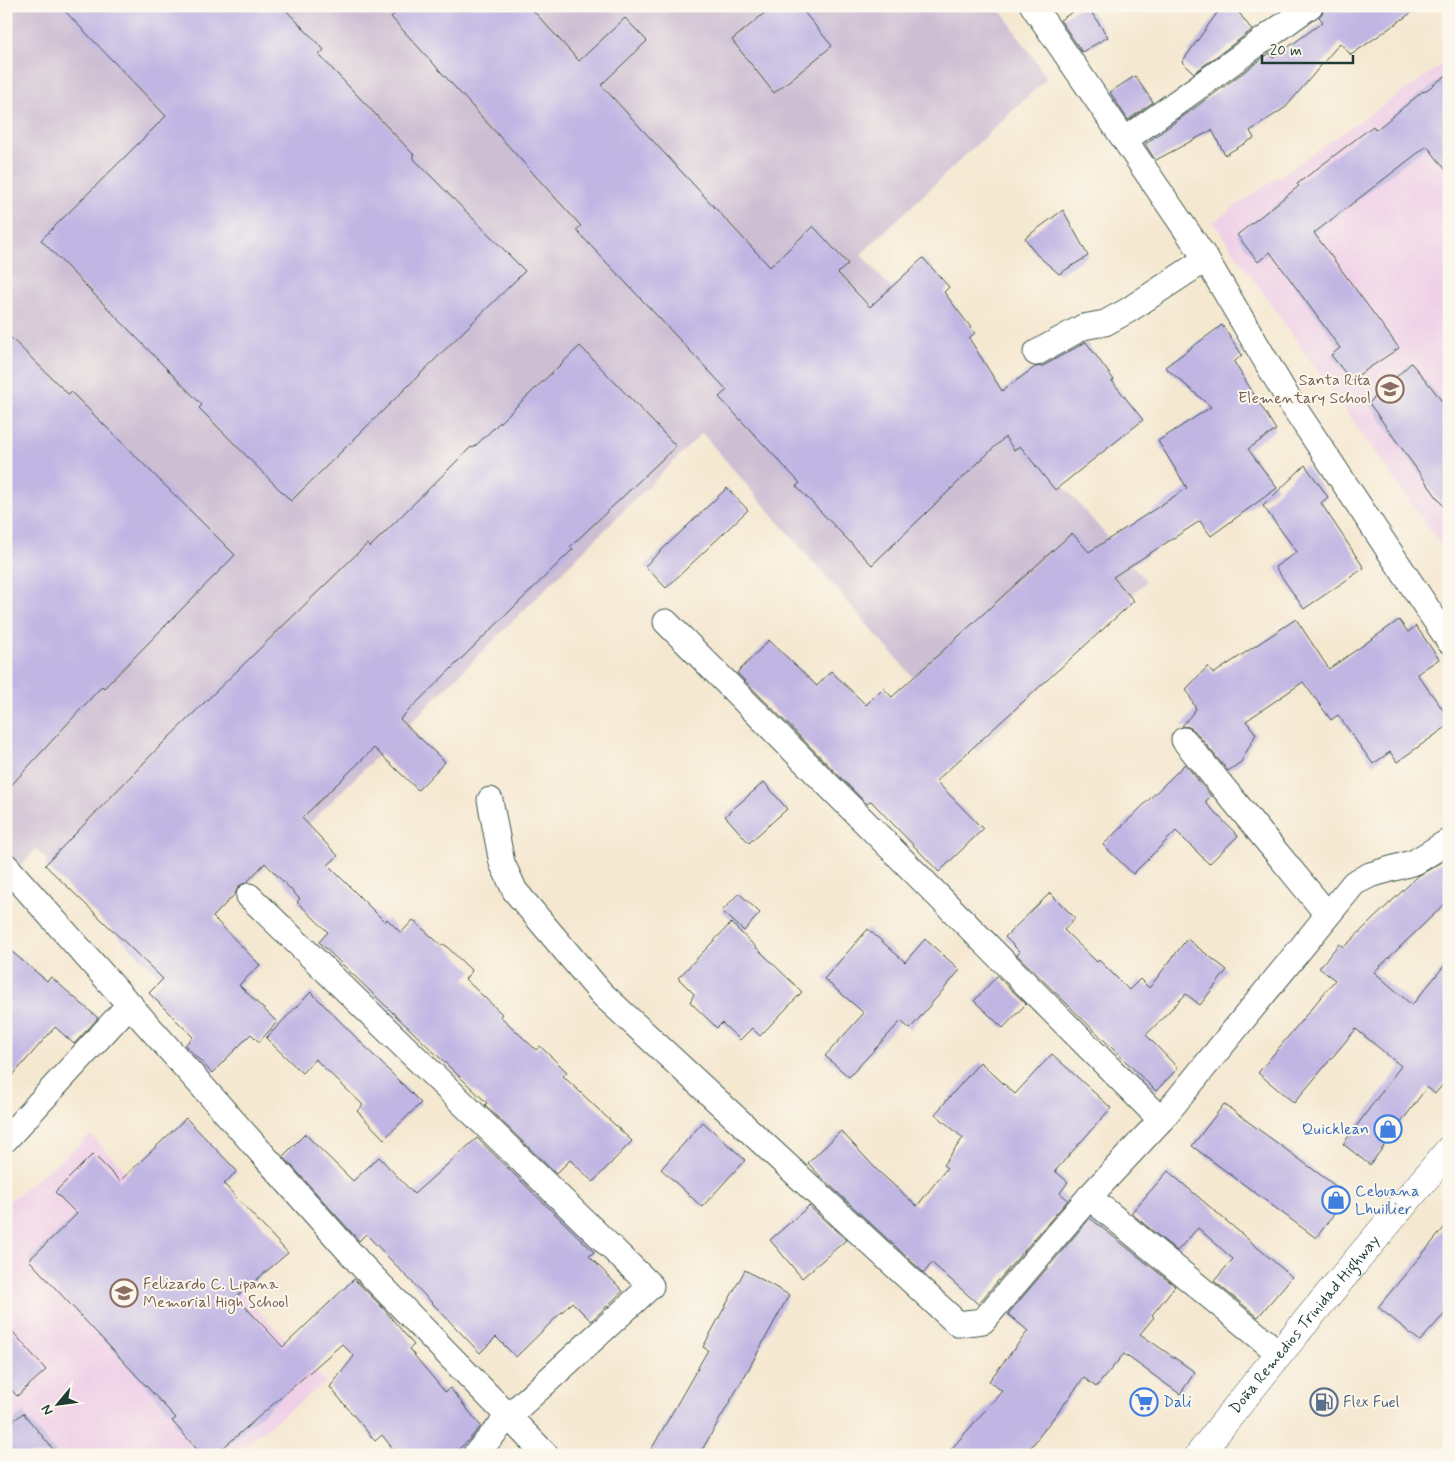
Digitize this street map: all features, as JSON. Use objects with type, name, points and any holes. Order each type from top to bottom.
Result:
[{"type":"highway","name":"Doña Remedios Trinidad Highway","points":[[1199,1455],[1279,1353],[1449,1150]]},
{"type":"street","points":[[1033,6],[1206,259],[1289,400],[1449,641]]},
{"type":"street","points":[[1125,140],[1310,6]]},
{"type":"street","points":[[1036,353],[1082,327],[1105,322],[1126,311],[1206,259]]},
{"type":"street","points":[[666,622],[867,827],[1162,1120]]},
{"type":"street","points":[[1184,740],[1327,914]]},
{"type":"street","points":[[490,800],[502,864],[515,891],[602,994],[958,1324],[983,1321],[1089,1197],[1162,1120],[1354,883],[1370,875],[1415,862],[1449,841]]},
{"type":"street","points":[[6,866],[363,1267],[546,1455]]},
{"type":"street","points":[[249,896],[651,1286],[509,1416],[474,1455]]},
{"type":"street","points":[[6,1140],[130,1004]]},
{"type":"street","points":[[1089,1197],[1279,1353]]},
{"type":"shaded area","points":[[6,6],[998,6],[1047,78],[861,254],[1146,581],[977,752],[702,433],[158,974],[36,849],[6,880]]},
{"type":"shaded area","name":"Santa Rita Elementary School","points":[[1449,60],[1449,557],[1213,222]]},
{"type":"shaded area","name":"Felizardo C. Lipana Memorial High School","points":[[91,1135],[326,1382],[232,1455],[6,1455],[6,1204]]},
{"type":"building","points":[[60,6],[282,6],[324,50],[319,55],[414,155],[412,157],[525,271],[291,501],[199,408],[202,405],[41,240],[166,116]]},
{"type":"building","points":[[403,6],[529,6],[579,61],[625,18],[647,41],[601,85],[770,267],[813,226],[848,264],[838,273],[870,307],[923,258],[949,287],[944,292],[975,333],[969,338],[1002,391],[1035,367],[1043,366],[1086,342],[1114,380],[1112,381],[1143,420],[1055,490],[1020,446],[1014,450],[1005,437],[872,565],[796,486],[800,483],[719,397],[727,390],[576,230],[581,226],[391,17]]},
{"type":"building","points":[[773,6],[799,6],[832,46],[774,93],[732,40]]},
{"type":"building","points":[[1082,6],[1087,6],[1108,37],[1082,52],[1060,20]]},
{"type":"building","points":[[1222,6],[1234,6],[1252,30],[1194,73],[1182,62]]},
{"type":"building","points":[[1324,6],[1421,6],[1351,55],[1340,43],[1286,107],[1250,131],[1254,138],[1225,155],[1212,130],[1156,160],[1154,158],[1145,144],[1270,53],[1273,58],[1323,22],[1319,17],[1323,12]]},
{"type":"building","points":[[1449,73],[1449,174],[1427,146],[1314,233],[1399,348],[1351,380],[1331,355],[1340,348],[1270,252],[1258,262],[1237,235],[1299,186],[1297,184],[1373,126],[1376,130],[1423,91]]},
{"type":"building","points":[[1135,76],[1153,102],[1128,120],[1110,92]]},
{"type":"building","points":[[1063,210],[1088,256],[1059,274],[1036,254],[1025,238]]},
{"type":"building","points":[[1222,325],[1242,355],[1234,362],[1276,430],[1248,449],[1277,488],[1211,536],[1200,521],[1113,577],[1134,601],[936,781],[983,829],[939,872],[871,801],[867,804],[737,673],[769,640],[817,686],[831,671],[866,705],[883,688],[892,697],[1072,533],[1089,552],[1187,488],[1158,441],[1211,407],[1165,367]]},
{"type":"building","points":[[6,333],[68,394],[71,392],[235,555],[104,688],[102,686],[6,791]]},
{"type":"building","points":[[580,346],[676,446],[570,547],[573,549],[400,719],[445,762],[418,790],[374,748],[302,818],[338,856],[328,865],[385,922],[387,919],[401,933],[413,920],[442,946],[444,944],[472,971],[465,979],[502,1014],[500,1016],[536,1050],[540,1046],[567,1072],[563,1076],[632,1141],[593,1182],[570,1160],[556,1174],[485,1105],[487,1103],[319,942],[328,932],[297,902],[300,899],[265,863],[247,882],[239,886],[235,894],[213,917],[260,965],[239,985],[277,1022],[259,1042],[251,1034],[212,1073],[185,1045],[193,1037],[149,993],[163,979],[45,865],[163,743],[367,544],[370,547],[471,447],[473,448]]},
{"type":"building","points":[[1411,363],[1449,411],[1449,514],[1369,403]]},
{"type":"building","points":[[1305,465],[1328,497],[1321,503],[1364,568],[1304,609],[1275,567],[1297,552],[1263,506]]},
{"type":"building","points":[[727,488],[748,510],[666,588],[645,566]]},
{"type":"building","points":[[1296,619],[1329,669],[1399,620],[1408,632],[1416,626],[1439,659],[1417,674],[1449,718],[1449,725],[1397,762],[1390,752],[1373,764],[1338,715],[1331,720],[1303,682],[1246,721],[1256,734],[1241,762],[1228,771],[1195,731],[1189,727],[1182,726],[1196,709],[1186,689],[1208,666],[1213,674]]},
{"type":"building","points":[[1185,764],[1211,796],[1205,802],[1238,836],[1209,864],[1176,831],[1133,874],[1103,845]]},
{"type":"building","points":[[764,782],[787,809],[749,843],[725,816]]},
{"type":"building","points":[[1449,858],[1449,900],[1374,972],[1412,1005],[1449,960],[1449,1077],[1435,1094],[1427,1087],[1370,1165],[1343,1144],[1401,1066],[1356,1029],[1294,1103],[1258,1073],[1335,980],[1319,968],[1339,944],[1344,947],[1418,876]]},
{"type":"building","points":[[739,893],[760,913],[744,931],[722,911]]},
{"type":"building","points":[[1050,893],[1075,918],[1064,930],[1097,962],[1099,960],[1129,990],[1140,979],[1149,988],[1187,939],[1227,970],[1200,1005],[1186,994],[1146,1035],[1178,1068],[1156,1091],[1017,955],[1020,952],[1005,937]]},
{"type":"building","points":[[731,923],[802,992],[760,1036],[752,1028],[740,1040],[722,1023],[717,1028],[690,1002],[694,994],[678,978]]},
{"type":"building","points":[[868,929],[905,962],[925,939],[960,970],[910,1029],[901,1021],[849,1077],[825,1056],[864,1013],[824,979]]},
{"type":"building","points":[[6,947],[47,981],[51,977],[98,1018],[74,1044],[55,1027],[6,1083]]},
{"type":"building","points":[[997,976],[1026,1004],[1003,1028],[974,1001]]},
{"type":"building","points":[[311,992],[421,1103],[384,1139],[357,1111],[363,1105],[315,1059],[302,1073],[266,1038]]},
{"type":"building","points":[[1052,1054],[1111,1108],[1055,1171],[1068,1182],[1060,1193],[1068,1200],[978,1304],[932,1263],[924,1273],[808,1163],[841,1131],[878,1171],[917,1206],[947,1168],[943,1165],[963,1138],[935,1114],[980,1062],[1015,1094]]},
{"type":"building","points":[[1224,1104],[1348,1195],[1316,1238],[1192,1146]]},
{"type":"building","points":[[186,1118],[237,1171],[224,1184],[288,1253],[236,1297],[283,1347],[354,1279],[382,1307],[414,1345],[409,1349],[445,1392],[450,1388],[481,1426],[452,1455],[398,1455],[382,1435],[375,1441],[330,1387],[354,1356],[342,1344],[215,1455],[202,1455],[172,1421],[176,1418],[29,1260],[77,1214],[55,1192],[93,1154],[120,1181]]},
{"type":"building","points":[[703,1122],[745,1160],[702,1207],[661,1169]]},
{"type":"building","points":[[305,1134],[353,1181],[379,1157],[414,1194],[477,1138],[594,1252],[589,1256],[623,1291],[591,1321],[572,1302],[516,1357],[496,1337],[480,1353],[366,1234],[359,1241],[283,1156]]},
{"type":"building","points":[[1168,1171],[1292,1277],[1258,1317],[1214,1281],[1233,1259],[1198,1228],[1177,1251],[1131,1213]]},
{"type":"building","points":[[809,1206],[846,1240],[802,1278],[770,1240]]},
{"type":"building","points":[[1090,1218],[1175,1286],[1140,1334],[1195,1372],[1180,1394],[1124,1354],[1096,1387],[1084,1378],[1025,1455],[946,1455],[1002,1391],[989,1381],[1028,1331],[1008,1314]]},
{"type":"building","points":[[1449,1222],[1449,1309],[1420,1341],[1378,1307]]},
{"type":"building","points":[[745,1270],[789,1295],[699,1455],[648,1455],[708,1350],[703,1347]]},
{"type":"building","points":[[6,1324],[46,1370],[17,1396],[6,1384]]},
{"type":"building","points":[[23,1413],[58,1455],[6,1455],[6,1427]]},
{"type":"place","name":"Santa Rita Elementary School","points":[[1390,389]]},
{"type":"place","name":"Quicklean","points":[[1388,1129]]},
{"type":"place","name":"Cebuana Lhuillier","points":[[1336,1200]]},
{"type":"place","name":"Felizardo C. Lipana Memorial High School","points":[[124,1293]]},
{"type":"place","name":"Dali","points":[[1144,1402]]},
{"type":"place","name":"Flex Fuel","points":[[1324,1402]]}]
